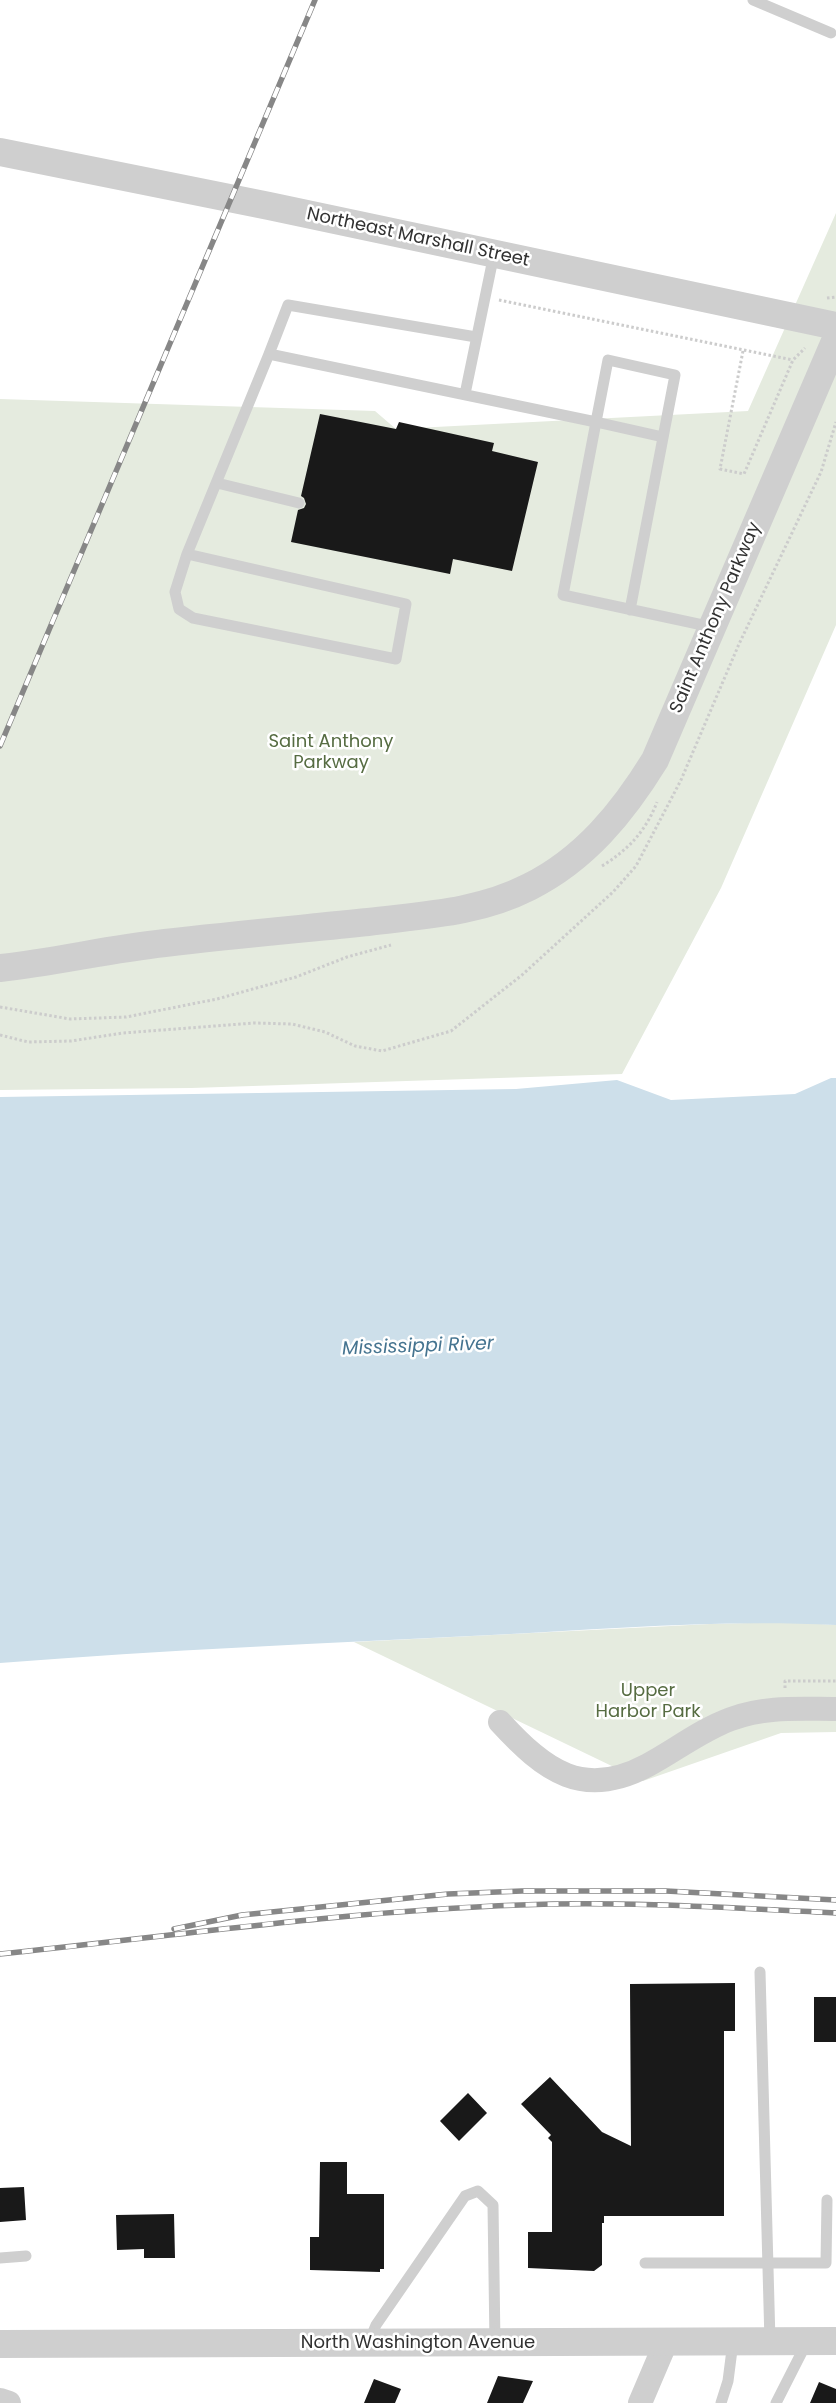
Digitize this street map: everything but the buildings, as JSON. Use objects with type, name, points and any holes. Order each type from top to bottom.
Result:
[{"type":"street","name":"Northeast Marshall Street","points":[[0,152],[494,253],[836,326]]},
{"type":"street","name":"Saint Anthony Parkway","points":[[0,968],[162,943],[439,914],[486,906],[529,887],[568,864],[606,829],[637,789],[655,760],[836,339]]},
{"type":"street","points":[[500,1722],[524,1748],[557,1772],[583,1781],[618,1779],[648,1765],[728,1720],[748,1713],[770,1709],[836,1709]]},
{"type":"street","name":"North Washington Avenue","points":[[0,2344],[495,2344],[836,2341]]},
{"type":"street","points":[[640,2403],[666,2342]]},
{"type":"street","points":[[0,2400],[8,2403]]},
{"type":"lane","points":[[753,0],[834,34],[836,22]]},
{"type":"lane","points":[[465,394],[494,253]]},
{"type":"lane","points":[[187,554],[406,604],[396,659],[193,618],[179,609],[175,592],[187,554],[288,304],[476,337]]},
{"type":"lane","points":[[269,354],[663,437]]},
{"type":"lane","points":[[630,610],[675,375],[608,360],[564,595],[630,610],[712,627]]},
{"type":"lane","points":[[217,483],[299,503]]},
{"type":"lane","points":[[760,1972],[770,2342]]},
{"type":"lane","points":[[368,2344],[376,2326],[466,2196],[478,2191],[493,2205],[495,2344]]},
{"type":"lane","points":[[645,2264],[826,2263],[827,2200]]},
{"type":"lane","points":[[0,2258],[26,2256]]},
{"type":"lane","points":[[721,2403],[728,2381],[732,2342]]},
{"type":"lane","points":[[776,2403],[807,2342]]},
{"type":"path","points":[[485,296],[793,360]]},
{"type":"path","points":[[824,298],[836,297]]},
{"type":"path","points":[[743,351],[720,469],[744,474],[793,360],[806,348]]},
{"type":"path","points":[[0,1035],[28,1042],[71,1041],[142,1032],[254,1023],[292,1024],[325,1032],[355,1046],[382,1051],[451,1031],[522,975],[612,892],[636,866],[682,780],[739,644],[821,472],[836,422]]},
{"type":"path","points":[[598,869],[629,846],[642,833],[659,798]]},
{"type":"path","points":[[0,1007],[70,1019],[126,1017],[217,999],[296,978],[347,957],[394,944]]},
{"type":"path","points":[[785,1681],[836,1681]]},
{"type":"green space","name":"Saint Anthony Parkway","points":[[836,213],[836,625],[721,888],[622,1074],[191,1088],[0,1090],[0,399],[375,411],[396,429],[748,411]]},
{"type":"green space","name":"Upper Harbor Park","points":[[787,1622],[836,1625],[836,1732],[781,1733],[643,1781],[354,1642],[710,1624]]},
{"type":"water","name":"Mississippi River","points":[[831,1078],[836,1078],[836,1625],[793,1623],[707,1624],[184,1651],[0,1663],[0,1097],[516,1089],[617,1080],[671,1100],[795,1094]]},
{"type":"railway","points":[[0,746],[315,0]]},
{"type":"railway","points":[[174,1929],[242,1915],[448,1894],[522,1891],[666,1891],[836,1900]]},
{"type":"railway","points":[[0,1954],[325,1918],[455,1908],[599,1904],[836,1913]]}]
